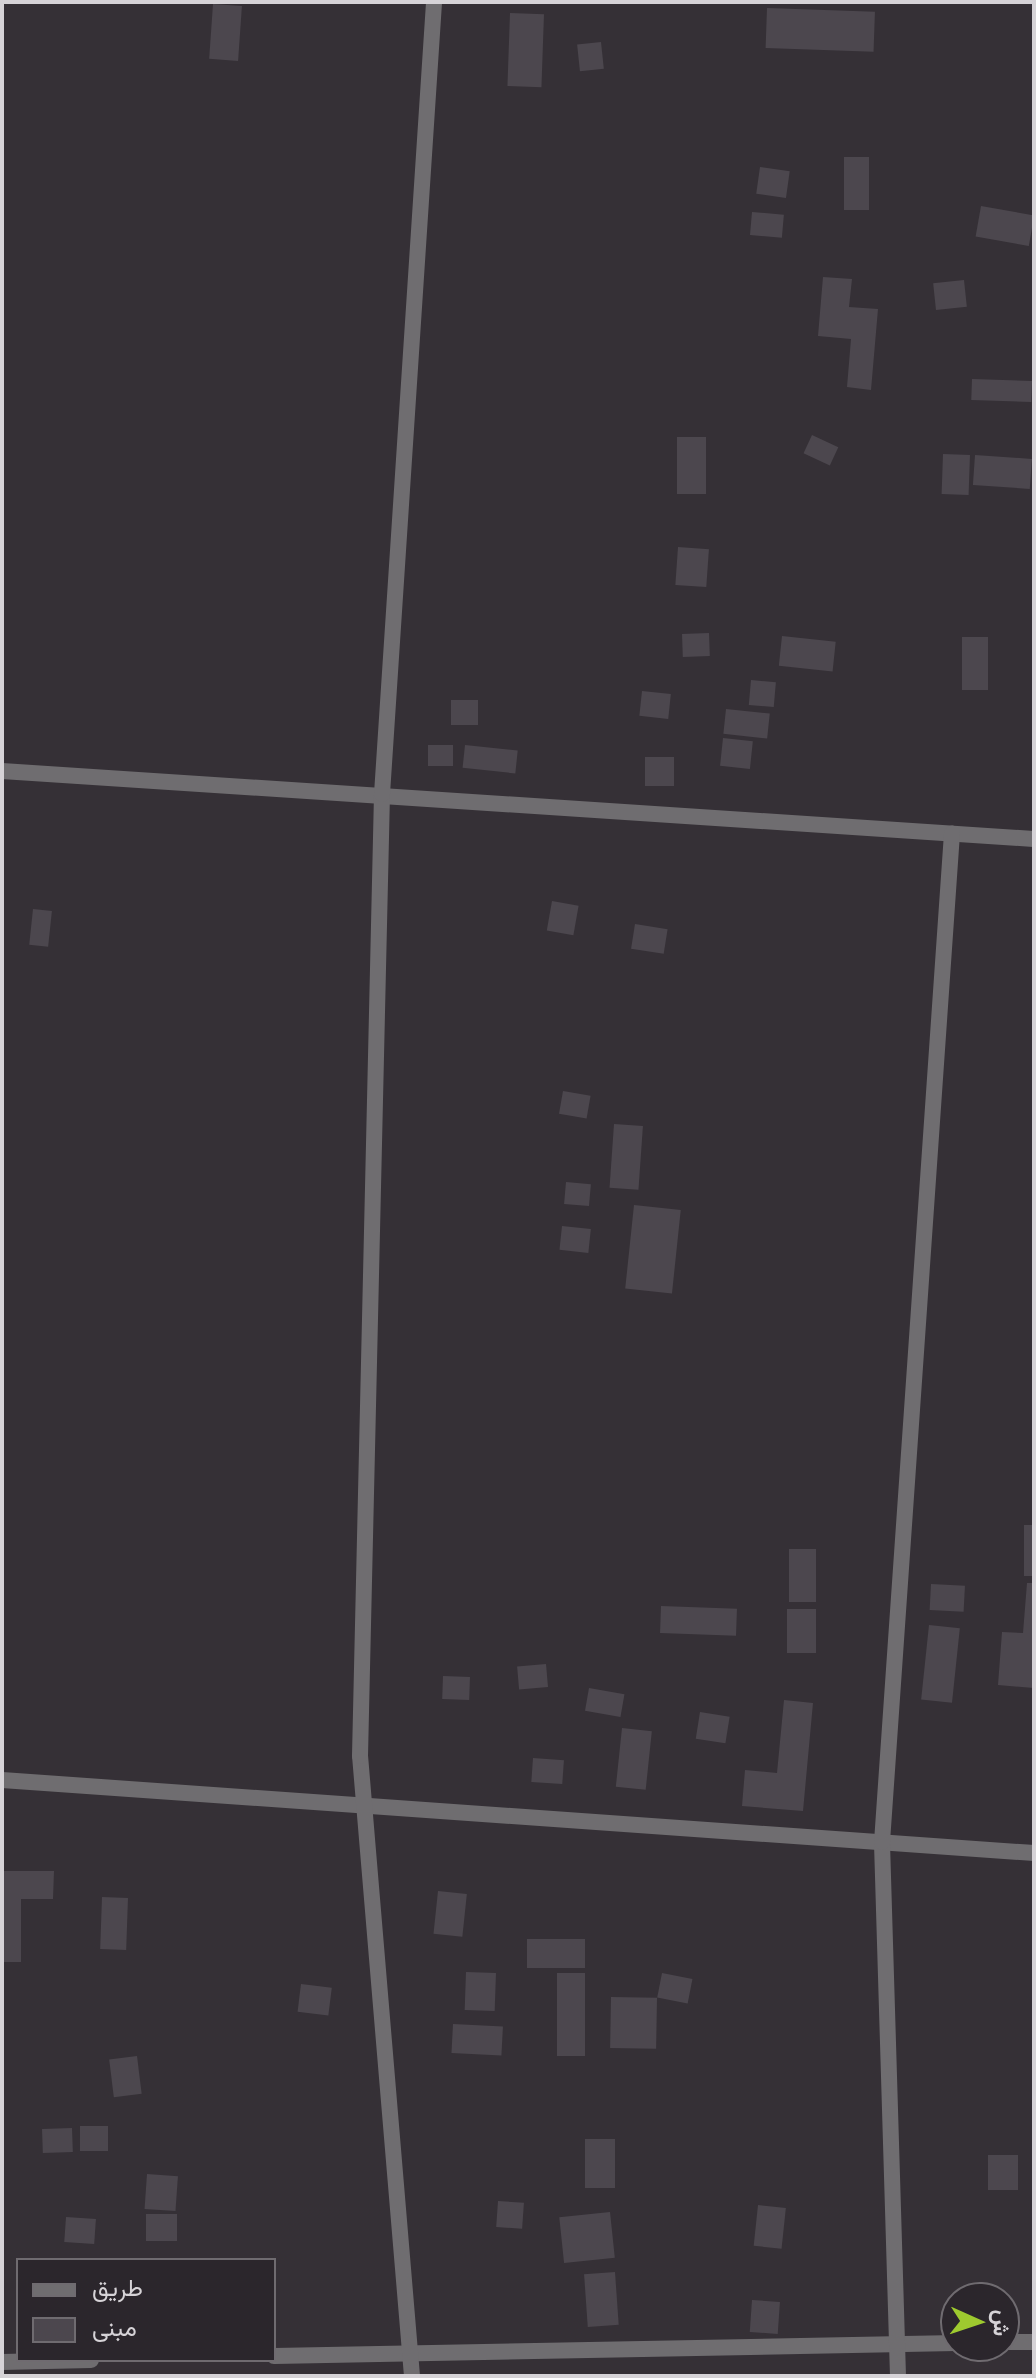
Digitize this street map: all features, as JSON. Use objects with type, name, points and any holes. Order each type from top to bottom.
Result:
[{"type":"street","points":[[412,2376],[365,1806],[382,794],[434,2]]},
{"type":"street","points":[[2,771],[1034,839]]},
{"type":"street","points":[[898,2376],[882,1842],[952,833]]},
{"type":"street","points":[[2,1780],[1034,1853]]},
{"type":"street","points":[[276,2356],[940,2343]]},
{"type":"building","points":[[213,4],[242,6],[238,61],[209,59]]},
{"type":"building","points":[[767,8],[875,12],[874,52],[766,48]]},
{"type":"building","points":[[510,13],[544,14],[541,87],[507,86]]},
{"type":"building","points":[[601,42],[604,69],[580,71],[577,45]]},
{"type":"building","points":[[844,157],[869,157],[869,210],[844,210]]},
{"type":"building","points":[[760,167],[790,171],[786,198],[756,194]]},
{"type":"building","points":[[981,206],[1034,215],[1029,246],[976,237]]},
{"type":"building","points":[[752,212],[784,215],[782,238],[750,235]]},
{"type":"building","points":[[823,277],[852,279],[849,307],[878,309],[871,390],[847,387],[851,339],[818,336]]},
{"type":"building","points":[[964,280],[967,307],[936,310],[933,283]]},
{"type":"building","points":[[972,379],[1032,381],[1031,402],[971,400]]},
{"type":"building","points":[[812,435],[838,447],[830,465],[804,453]]},
{"type":"building","points":[[677,437],[706,437],[706,494],[677,494]]},
{"type":"building","points":[[943,454],[970,455],[969,495],[942,494]]},
{"type":"building","points":[[975,455],[1032,459],[1030,489],[973,485]]},
{"type":"building","points":[[678,547],[709,549],[706,587],[675,585]]},
{"type":"building","points":[[709,633],[710,656],[683,657],[682,634]]},
{"type":"building","points":[[782,636],[836,642],[833,671],[779,666]]},
{"type":"building","points":[[962,637],[988,637],[988,690],[962,690]]},
{"type":"building","points":[[751,680],[776,682],[774,707],[749,705]]},
{"type":"building","points":[[642,691],[671,694],[668,719],[639,716]]},
{"type":"building","points":[[451,700],[478,700],[478,725],[451,725]]},
{"type":"building","points":[[726,709],[770,714],[767,738],[723,734]]},
{"type":"building","points":[[723,738],[753,741],[750,769],[720,766]]},
{"type":"building","points":[[428,745],[453,745],[453,766],[428,766]]},
{"type":"building","points":[[465,745],[518,751],[515,773],[463,768]]},
{"type":"building","points":[[645,757],[674,757],[674,786],[645,786]]},
{"type":"building","points":[[552,901],[579,906],[573,935],[547,931]]},
{"type":"building","points":[[33,909],[52,911],[48,947],[29,945]]},
{"type":"building","points":[[635,924],[668,929],[664,954],[631,949]]},
{"type":"building","points":[[563,1091],[591,1096],[587,1119],[559,1114]]},
{"type":"building","points":[[614,1124],[643,1126],[638,1190],[610,1188]]},
{"type":"building","points":[[566,1182],[591,1184],[589,1206],[564,1204]]},
{"type":"building","points":[[634,1205],[681,1210],[672,1293],[625,1289]]},
{"type":"building","points":[[562,1226],[591,1229],[588,1253],[559,1250]]},
{"type":"building","points":[[1024,1525],[1034,1525],[1034,1576],[1024,1576]]},
{"type":"building","points":[[789,1549],[816,1549],[816,1602],[789,1602]]},
{"type":"building","points":[[1027,1583],[1034,1583],[1034,1688],[998,1685],[1002,1632],[1023,1633]]},
{"type":"building","points":[[931,1584],[965,1586],[964,1612],[930,1610]]},
{"type":"building","points":[[661,1606],[737,1609],[736,1636],[660,1633]]},
{"type":"building","points":[[787,1609],[816,1609],[816,1653],[787,1653]]},
{"type":"building","points":[[929,1625],[960,1628],[952,1703],[921,1700]]},
{"type":"building","points":[[546,1664],[548,1687],[519,1689],[517,1667]]},
{"type":"building","points":[[443,1676],[470,1677],[469,1700],[442,1699]]},
{"type":"building","points":[[589,1688],[624,1694],[620,1717],[585,1711]]},
{"type":"building","points":[[784,1700],[813,1703],[803,1811],[742,1806],[745,1770],[777,1773]]},
{"type":"building","points":[[700,1712],[730,1717],[725,1743],[696,1739]]},
{"type":"building","points":[[622,1728],[652,1731],[646,1790],[616,1787]]},
{"type":"building","points":[[533,1758],[564,1760],[562,1784],[531,1782]]},
{"type":"building","points":[[2,1871],[54,1871],[53,1899],[21,1899],[21,1962],[2,1962]]},
{"type":"building","points":[[438,1891],[467,1894],[462,1937],[434,1934]]},
{"type":"building","points":[[102,1897],[128,1898],[126,1950],[100,1949]]},
{"type":"building","points":[[527,1939],[585,1939],[585,1968],[527,1968]]},
{"type":"building","points":[[466,1972],[496,1973],[495,2011],[465,2010]]},
{"type":"building","points":[[557,1973],[585,1973],[585,2056],[557,2056]]},
{"type":"building","points":[[662,1973],[692,1979],[688,2003],[657,1998]]},
{"type":"building","points":[[301,1984],[332,1988],[328,2016],[298,2012]]},
{"type":"building","points":[[611,1997],[657,1998],[656,2049],[610,2048]]},
{"type":"building","points":[[453,2024],[503,2027],[501,2056],[451,2053]]},
{"type":"building","points":[[137,2056],[142,2094],[114,2097],[109,2059]]},
{"type":"building","points":[[80,2126],[108,2126],[108,2151],[80,2151]]},
{"type":"building","points":[[72,2128],[73,2152],[43,2153],[42,2129]]},
{"type":"building","points":[[585,2139],[615,2139],[615,2188],[585,2188]]},
{"type":"building","points":[[988,2155],[1018,2155],[1018,2190],[988,2190]]},
{"type":"building","points":[[147,2174],[178,2176],[175,2211],[145,2209]]},
{"type":"building","points":[[498,2201],[524,2203],[522,2229],[496,2227]]},
{"type":"building","points":[[758,2205],[786,2208],[782,2249],[754,2246]]},
{"type":"building","points":[[610,2212],[615,2258],[564,2263],[559,2217]]},
{"type":"building","points":[[146,2214],[177,2214],[177,2241],[146,2241]]},
{"type":"building","points":[[66,2217],[96,2219],[94,2244],[64,2242]]},
{"type":"building","points":[[615,2272],[619,2325],[588,2327],[584,2274]]},
{"type":"building","points":[[752,2300],[780,2302],[778,2334],[750,2332]]}]
